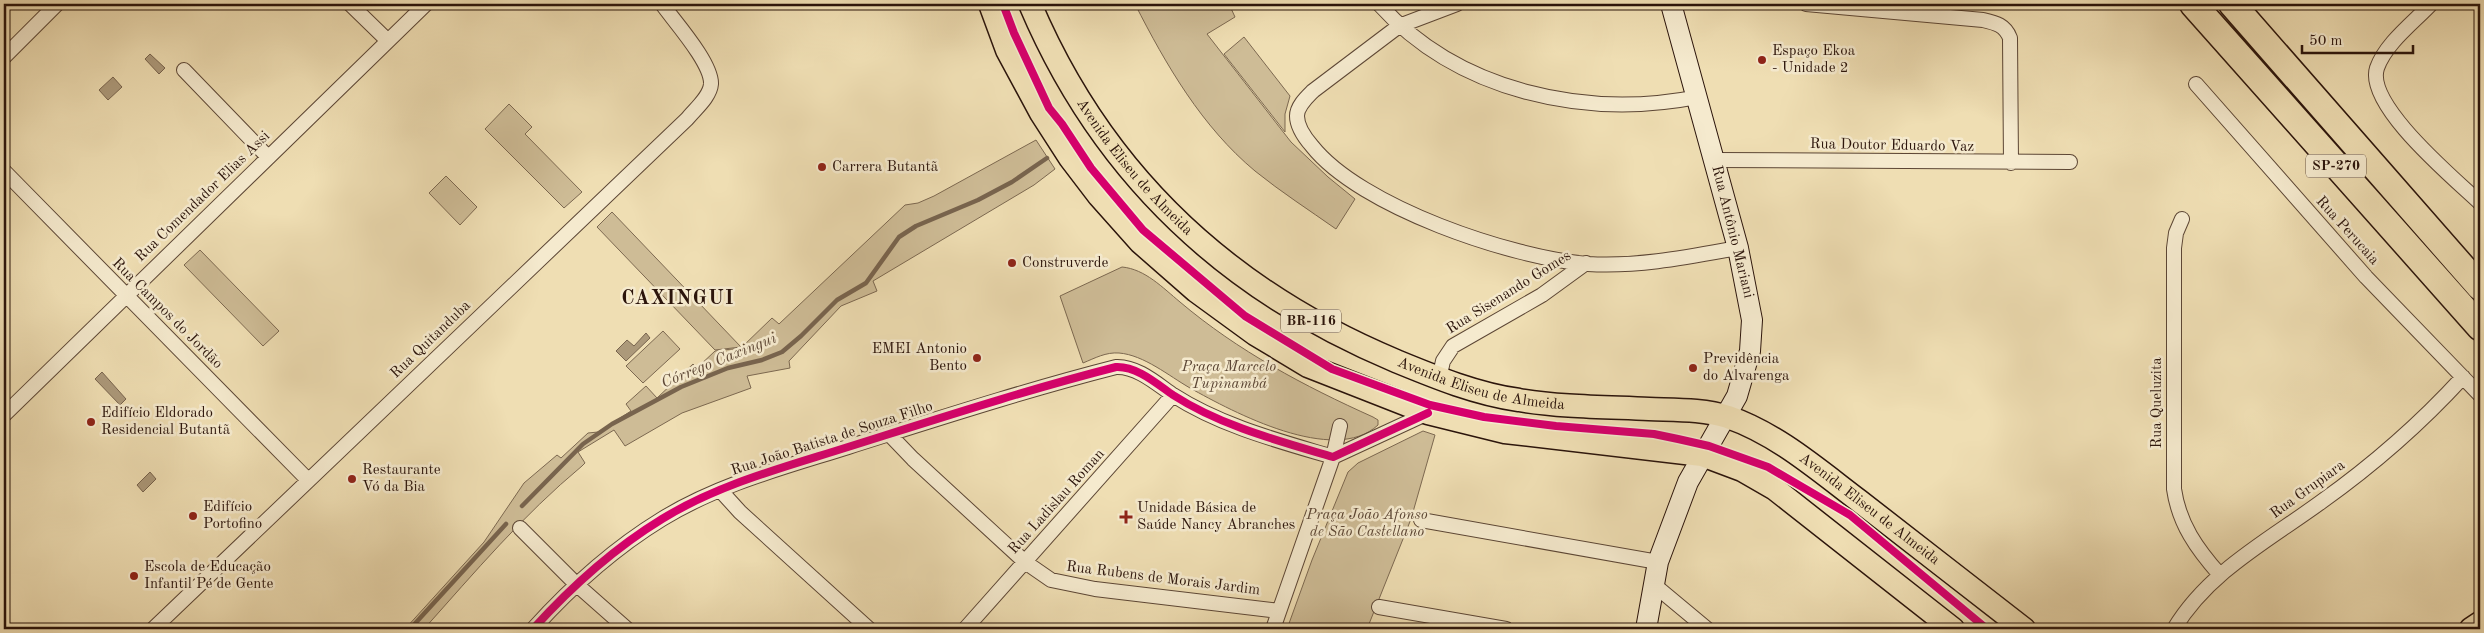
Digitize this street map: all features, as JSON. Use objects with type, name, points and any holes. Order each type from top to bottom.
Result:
[{"type":"highway","name":"SP-270","points":[[2193,4],[2480,327]]},
{"type":"highway","name":"SP-270","points":[[2232,4],[2480,287]]},
{"type":"main road","name":"BR-116","points":[[990,4],[1007,50],[1048,124],[1099,196],[1140,242],[1196,291],[1256,334],[1308,366],[1428,413],[1505,432],[1702,455],[1742,470],[1775,489],[1953,629]]},
{"type":"main road","name":"Avenida Eliseu de Almeida","points":[[1030,4],[1060,69],[1082,106],[1145,189],[1186,231],[1240,276],[1294,312],[1352,342],[1439,379],[1518,400],[1601,407],[1693,411],[1726,416],[1766,434],[1804,459],[2024,629]]},
{"type":"main road","name":"Rua Antônio Mariani","points":[[1646,629],[1652,584],[1674,516],[1702,455],[1737,396],[1750,351],[1752,320],[1738,248],[1672,4]]},
{"type":"main road","points":[[2471,629],[2480,623]]},
{"type":"street","points":[[4,57],[57,4]]},
{"type":"street","points":[[350,4],[387,40]]},
{"type":"street","name":"Rua Comendador Elias Assi","points":[[4,415],[125,295],[426,4]]},
{"type":"street","name":"Rua Quitanduba","points":[[154,629],[687,119],[707,96],[711,84],[706,66],[662,4]]},
{"type":"street","points":[[1378,4],[1399,26],[1448,60],[1482,77],[1548,98],[1579,104],[1618,106],[1646,105],[1698,97]]},
{"type":"street","points":[[1456,4],[1399,26],[1313,91],[1302,102],[1297,116],[1302,130],[1310,144],[1342,174],[1396,207],[1428,221],[1503,247],[1586,264],[1674,260],[1738,248]]},
{"type":"street","points":[[1806,4],[1983,20],[1998,24],[2004,28],[2010,38],[2011,163]]},
{"type":"street","points":[[2431,4],[2382,59],[2376,70],[2376,83],[2388,109],[2427,153],[2478,198]]},
{"type":"street","points":[[184,70],[268,157]]},
{"type":"street","name":"Rua Perucaia","points":[[2196,84],[2366,277],[2480,395]]},
{"type":"street","name":"Rua Doutor Eduardo Vaz","points":[[1714,160],[2070,162]]},
{"type":"street","name":"Rua Campos do Jordão","points":[[4,171],[308,480]]},
{"type":"street","name":"Rua Queluzita","points":[[2182,219],[2176,233],[2174,248],[2174,489],[2178,510],[2188,534],[2220,575]]},
{"type":"street","name":"Rua Sisenando Gomes","points":[[1439,379],[1443,361],[1453,346],[1542,295],[1586,264]]},
{"type":"street","name":"Rua João Batista de Souza Filho","points":[[533,629],[576,584],[622,545],[662,519],[720,490],[889,434],[1116,367],[1133,370],[1173,395],[1218,418],[1274,440],[1333,457]]},
{"type":"street","name":"Rua Grupiara","points":[[2174,629],[2203,590],[2220,575],[2391,448],[2417,425],[2464,377]]},
{"type":"street","name":"Rua Ladislau Roman","points":[[964,629],[1173,395]]},
{"type":"street","points":[[1333,457],[1428,413]]},
{"type":"street","points":[[1273,629],[1333,457],[1340,426]]},
{"type":"street","name":"Rua Rubens de Morais Jardim","points":[[889,434],[913,459],[1025,562],[1051,580],[1066,585],[1279,611]]},
{"type":"street","points":[[720,490],[740,512],[869,629]]},
{"type":"street","points":[[1421,520],[1658,562]]},
{"type":"street","points":[[520,528],[576,584],[627,629]]},
{"type":"street","points":[[1652,584],[1707,629]]},
{"type":"street","points":[[1380,608],[1506,629]]},
{"type":"green space","points":[[1135,4],[1229,4],[1235,17],[1207,34],[1291,142],[1328,177],[1355,199],[1336,229],[1255,171],[1218,135],[1187,94],[1159,50]]},
{"type":"green space","points":[[1244,37],[1290,96],[1285,114],[1285,132],[1224,54]]},
{"type":"green space","points":[[509,104],[532,127],[525,134],[582,192],[564,208],[485,129]]},
{"type":"green space","points":[[1036,140],[1055,169],[1034,185],[873,281],[877,291],[841,306],[789,361],[790,368],[747,376],[751,388],[682,413],[625,446],[614,430],[578,452],[585,463],[519,524],[424,629],[405,629],[484,542],[524,483],[557,455],[561,458],[588,433],[598,432],[631,411],[626,404],[646,386],[657,398],[693,364],[697,368],[715,351],[741,348],[772,318],[779,324],[905,205],[918,203],[934,196]]},
{"type":"green space","points":[[446,176],[477,207],[460,225],[429,193]]},
{"type":"green space","points":[[612,212],[741,347],[715,350],[597,227]]},
{"type":"green space","points":[[200,250],[279,331],[263,346],[184,265]]},
{"type":"green space","name":"Praça Marcelo Tupinambá","points":[[1122,267],[1146,275],[1202,320],[1248,352],[1322,393],[1373,417],[1378,420],[1378,425],[1359,436],[1336,440],[1311,438],[1284,431],[1231,410],[1138,358],[1119,353],[1110,353],[1083,363],[1060,296]]},
{"type":"green space","points":[[663,331],[680,349],[643,383],[626,366]]},
{"type":"green space","name":"Praça João Afonso de São Castellano","points":[[1423,431],[1435,435],[1411,519],[1367,629],[1287,629],[1312,560],[1348,472],[1358,463]]},
{"type":"shaded area","points":[[150,54],[165,68],[159,74],[145,59]]},
{"type":"shaded area","points":[[113,77],[122,87],[108,100],[99,90]]},
{"type":"shaded area","points":[[646,333],[650,338],[626,361],[616,351],[627,340],[634,346]]},
{"type":"shaded area","points":[[102,372],[126,399],[120,405],[95,379]]},
{"type":"shaded area","points":[[150,472],[156,479],[143,492],[137,485]]},
{"type":"waterway","name":"Córrego Caxingui","points":[[522,506],[583,444],[612,424],[681,387],[728,368],[762,360],[782,352],[837,300],[866,283],[899,237],[916,226],[978,200],[1012,182],[1047,158]]},
{"type":"waterway","name":"Córrego Caxingui","points":[[410,629],[506,524]]},
{"type":"cycle path","points":[[1003,4],[1014,33],[1049,108],[1091,168],[1143,230],[1245,316],[1332,369],[1430,405],[1484,417],[1556,426],[1654,434],[1709,446],[1768,467],[1850,515],[1987,629]]},
{"type":"cycle path","points":[[533,629],[562,598],[610,556],[662,519],[706,496],[753,477],[800,462],[1015,395],[1116,367],[1132,369],[1191,406],[1230,424],[1271,439],[1333,457],[1428,413]]},
{"type":"place","name":"Espaço Ekoa - Unidade 2","points":[[1762,60]]},
{"type":"place","name":"Carrera Butantã","points":[[822,167]]},
{"type":"place","name":"Construverde","points":[[1012,263]]},
{"type":"place","name":"EMEI Antonio Bento","points":[[977,358]]},
{"type":"place","name":"Previdência do Alvarenga","points":[[1693,368]]},
{"type":"place","name":"Edifício Eldorado Residencial Butantã","points":[[91,422]]},
{"type":"place","name":"Restaurante Vó da Bia","points":[[352,479]]},
{"type":"place","name":"Edifício Portofino","points":[[193,516]]},
{"type":"place","name":"Unidade Básica de Saúde Nancy Abranches","points":[[1126,517]]},
{"type":"place","name":"Escola de Educação Infantil Pé de Gente","points":[[134,576]]},
{"type":"district","name":"CAXINGUI","points":[[678,299]]}]
